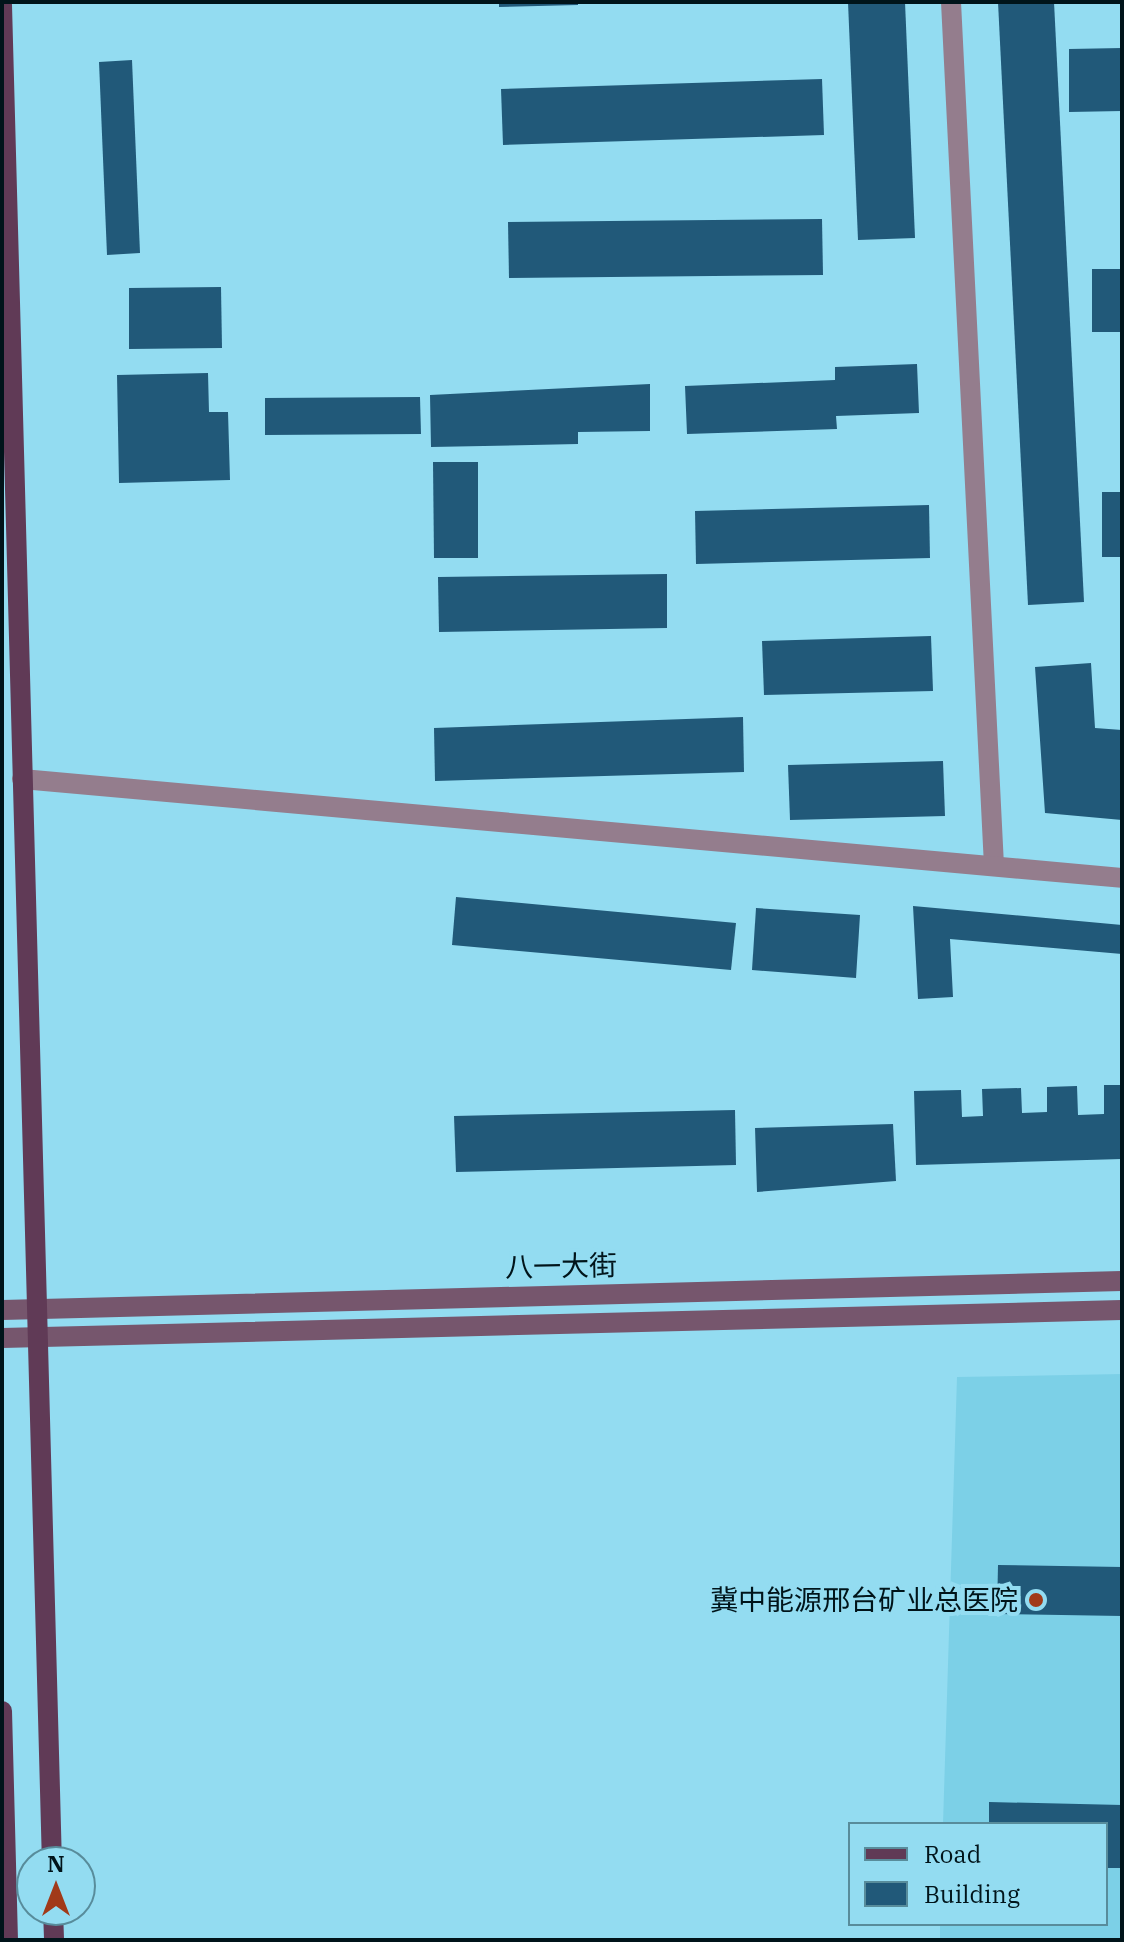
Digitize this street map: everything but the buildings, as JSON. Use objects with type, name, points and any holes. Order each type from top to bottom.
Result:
[{"type":"main road","points":[[2,5],[52,1846]]},
{"type":"main road","points":[[2,1711],[8,1940]]},
{"type":"street","points":[[951,2],[994,865]]},
{"type":"street","points":[[22,779],[1122,878]]},
{"type":"street","name":"八一大街","points":[[2,1310],[1122,1281]]},
{"type":"street","name":"八一大街","points":[[2,1338],[1122,1310]]},
{"type":"shaded area","name":"冀中能源邢台矿业总医院","points":[[1122,1374],[1122,1940],[940,1940],[940,1926],[1108,1926],[1108,1822],[943,1822],[957,1377]]},
{"type":"place","name":"冀中能源邢台矿业总医院","points":[[1036,1600]]}]
